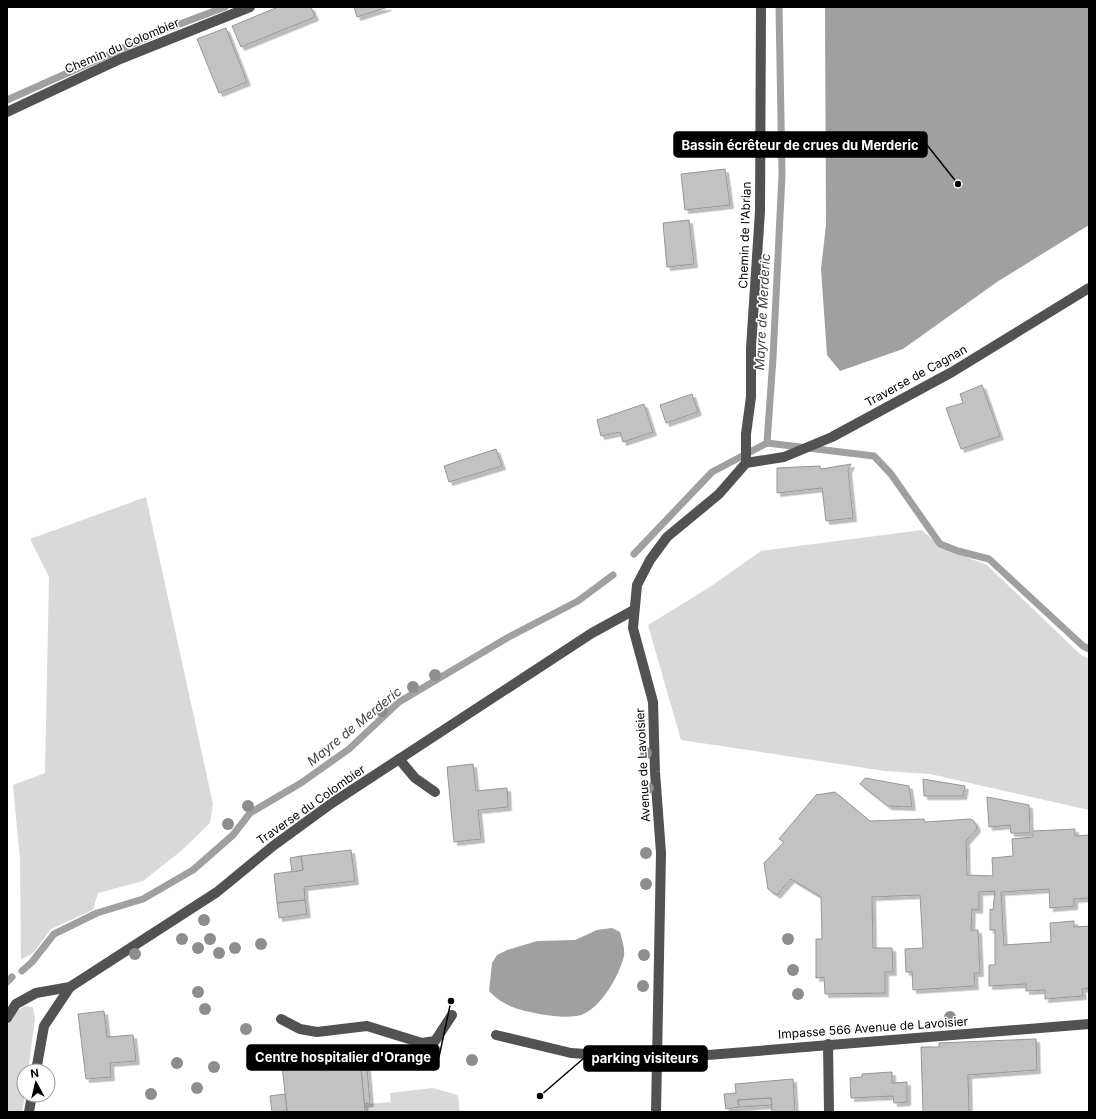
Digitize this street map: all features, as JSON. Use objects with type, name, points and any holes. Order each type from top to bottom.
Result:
[{"type":"street","name":"Chemin du Colombier","points":[[7,112],[120,59],[250,7]]},
{"type":"street","name":"Chemin de l'Abrian","points":[[746,462],[746,444],[751,396],[751,348],[760,211],[761,7]]},
{"type":"street","name":"Traverse de Cagnan","points":[[746,462],[784,457],[832,437],[952,372],[1089,288]]},
{"type":"street","name":"Avenue de Lavoisier","points":[[656,1112],[661,853],[655,772],[653,702],[634,628],[634,610],[637,585],[650,560],[667,537],[719,494],[746,462]]},
{"type":"street","name":"Traverse du Colombier","points":[[7,1018],[16,1004],[36,993],[70,987],[217,892],[273,846],[332,803],[592,633],[634,610]]},
{"type":"street","points":[[399,759],[415,778],[435,792]]},
{"type":"street","points":[[37,1063],[44,1026],[70,987]]},
{"type":"street","points":[[281,1019],[300,1029],[317,1032],[367,1026],[422,1043],[436,1041],[452,1015]]},
{"type":"street","name":"Impasse 566 Avenue de Lavoisier","points":[[496,1035],[571,1053],[658,1059],[1089,1024]]},
{"type":"street","points":[[828,1044],[829,1112]]},
{"type":"shaded area","points":[[825,7],[1089,7],[1089,225],[997,282],[903,349],[840,371],[827,355],[821,269],[826,225]]},
{"type":"shaded area","points":[[146,497],[213,804],[210,823],[181,851],[143,881],[98,893],[93,910],[51,929],[34,952],[21,960],[20,860],[13,785],[45,773],[49,577],[30,539]]},
{"type":"shaded area","points":[[922,530],[940,547],[987,565],[1081,655],[1089,659],[1089,810],[930,774],[885,771],[681,740],[648,625],[710,587],[761,551]]},
{"type":"shaded area","points":[[612,928],[620,932],[624,947],[622,964],[602,999],[595,1006],[581,1015],[566,1017],[519,1009],[502,1002],[489,991],[492,963],[497,955],[507,950],[537,941],[575,940],[597,930]]},
{"type":"shaded area","points":[[24,1006],[33,1007],[35,1019],[29,1063],[16,1063],[16,1103],[24,1103],[22,1112],[7,1112],[7,1026],[17,1011]]},
{"type":"shaded area","points":[[432,1088],[458,1095],[460,1112],[365,1112],[365,1104],[391,1102],[390,1093]]},
{"type":"building","points":[[278,7],[311,7],[315,17],[241,47],[232,26]]},
{"type":"building","points":[[354,7],[388,7],[357,17]]},
{"type":"building","points":[[226,28],[247,82],[219,93],[197,39]]},
{"type":"building","points":[[725,169],[730,205],[685,210],[681,174]]},
{"type":"building","points":[[689,220],[694,264],[667,267],[663,223]]},
{"type":"building","points":[[982,385],[1000,436],[961,449],[946,408],[963,403],[960,394]]},
{"type":"building","points":[[692,394],[698,412],[666,423],[660,405]]},
{"type":"building","points":[[644,404],[653,432],[623,442],[620,432],[601,436],[597,420]]},
{"type":"building","points":[[496,449],[502,466],[449,482],[444,466]]},
{"type":"building","points":[[851,464],[848,470],[853,518],[826,521],[822,488],[777,493],[777,468],[820,466],[821,469]]},
{"type":"building","points":[[473,764],[476,791],[507,788],[508,807],[478,810],[481,839],[454,842],[447,767]]},
{"type":"building","points":[[865,778],[909,786],[912,807],[888,806],[860,784]]},
{"type":"building","points":[[923,779],[965,786],[963,796],[924,796]]},
{"type":"building","points":[[835,792],[870,821],[924,819],[925,822],[970,819],[974,821],[977,827],[976,830],[966,841],[967,875],[993,876],[992,858],[1013,856],[1012,839],[1033,837],[1033,831],[1075,829],[1075,836],[1089,835],[1089,898],[1074,899],[1074,906],[1050,908],[1049,889],[1001,892],[1004,945],[1051,942],[1050,923],[1074,921],[1074,927],[1089,926],[1089,988],[1082,989],[1083,996],[1045,999],[1045,990],[1026,991],[1026,984],[989,986],[989,965],[995,965],[995,930],[990,930],[990,909],[993,910],[995,891],[979,892],[979,910],[972,909],[971,930],[978,930],[980,973],[974,973],[975,986],[913,990],[912,972],[906,972],[905,949],[923,948],[920,895],[872,897],[873,948],[892,948],[893,972],[885,972],[885,993],[825,994],[824,977],[816,978],[816,939],[822,939],[821,897],[791,879],[777,895],[768,889],[764,863],[784,842],[779,839],[816,795]]},
{"type":"building","points":[[987,797],[1029,805],[1030,833],[1011,833],[1010,825],[989,827]]},
{"type":"building","points":[[351,850],[355,881],[304,887],[305,900],[277,903],[274,874],[303,870],[301,856]]},
{"type":"building","points":[[301,856],[303,870],[292,872],[290,858]]},
{"type":"building","points":[[305,900],[307,914],[279,918],[277,903]]},
{"type":"building","points":[[104,1011],[107,1037],[133,1035],[136,1061],[110,1063],[111,1077],[86,1079],[78,1014]]},
{"type":"building","points":[[1036,1039],[1037,1070],[968,1075],[969,1112],[923,1112],[921,1047],[939,1047],[939,1043]]},
{"type":"building","points":[[360,1057],[366,1057],[370,1103],[364,1104]]},
{"type":"building","points":[[360,1057],[365,1112],[279,1112],[287,1111],[282,1065]]},
{"type":"building","points":[[892,1072],[892,1083],[907,1082],[907,1102],[894,1103],[893,1096],[851,1098],[850,1078],[862,1077],[862,1074]]},
{"type":"building","points":[[793,1079],[795,1112],[772,1112],[771,1098],[738,1100],[739,1107],[726,1109],[724,1094],[736,1093],[735,1084]]},
{"type":"building","points":[[285,1094],[287,1111],[272,1112],[270,1096]]},
{"type":"building","points":[[771,1098],[772,1105],[739,1107],[738,1100]]},
{"type":"waterway","points":[[7,100],[164,30],[225,7]]},
{"type":"waterway","name":"Mayre de Merderic","points":[[767,443],[773,358],[782,175],[779,7]]},
{"type":"waterway","points":[[767,443],[874,456],[891,474],[940,544],[958,551],[989,559],[1083,646],[1089,649]]},
{"type":"waterway","name":"Mayre de Merderic","points":[[634,554],[712,472],[767,443]]},
{"type":"waterway","name":"Mayre de Merderic","points":[[22,971],[32,962],[54,934],[97,913],[143,899],[193,870],[233,835],[250,813],[301,783],[349,749],[399,702],[507,638],[578,601],[613,575]]},
{"type":"waterway","name":"Mayre de Merderic","points":[[7,982],[12,977]]},
{"type":"place","name":"Bassin écrêteur de crues du Merderic","points":[[958,184]]},
{"type":"place","name":"Centre hospitalier d'Orange","points":[[451,1001]]},
{"type":"place","name":"parking visiteurs","points":[[540,1096]]}]
